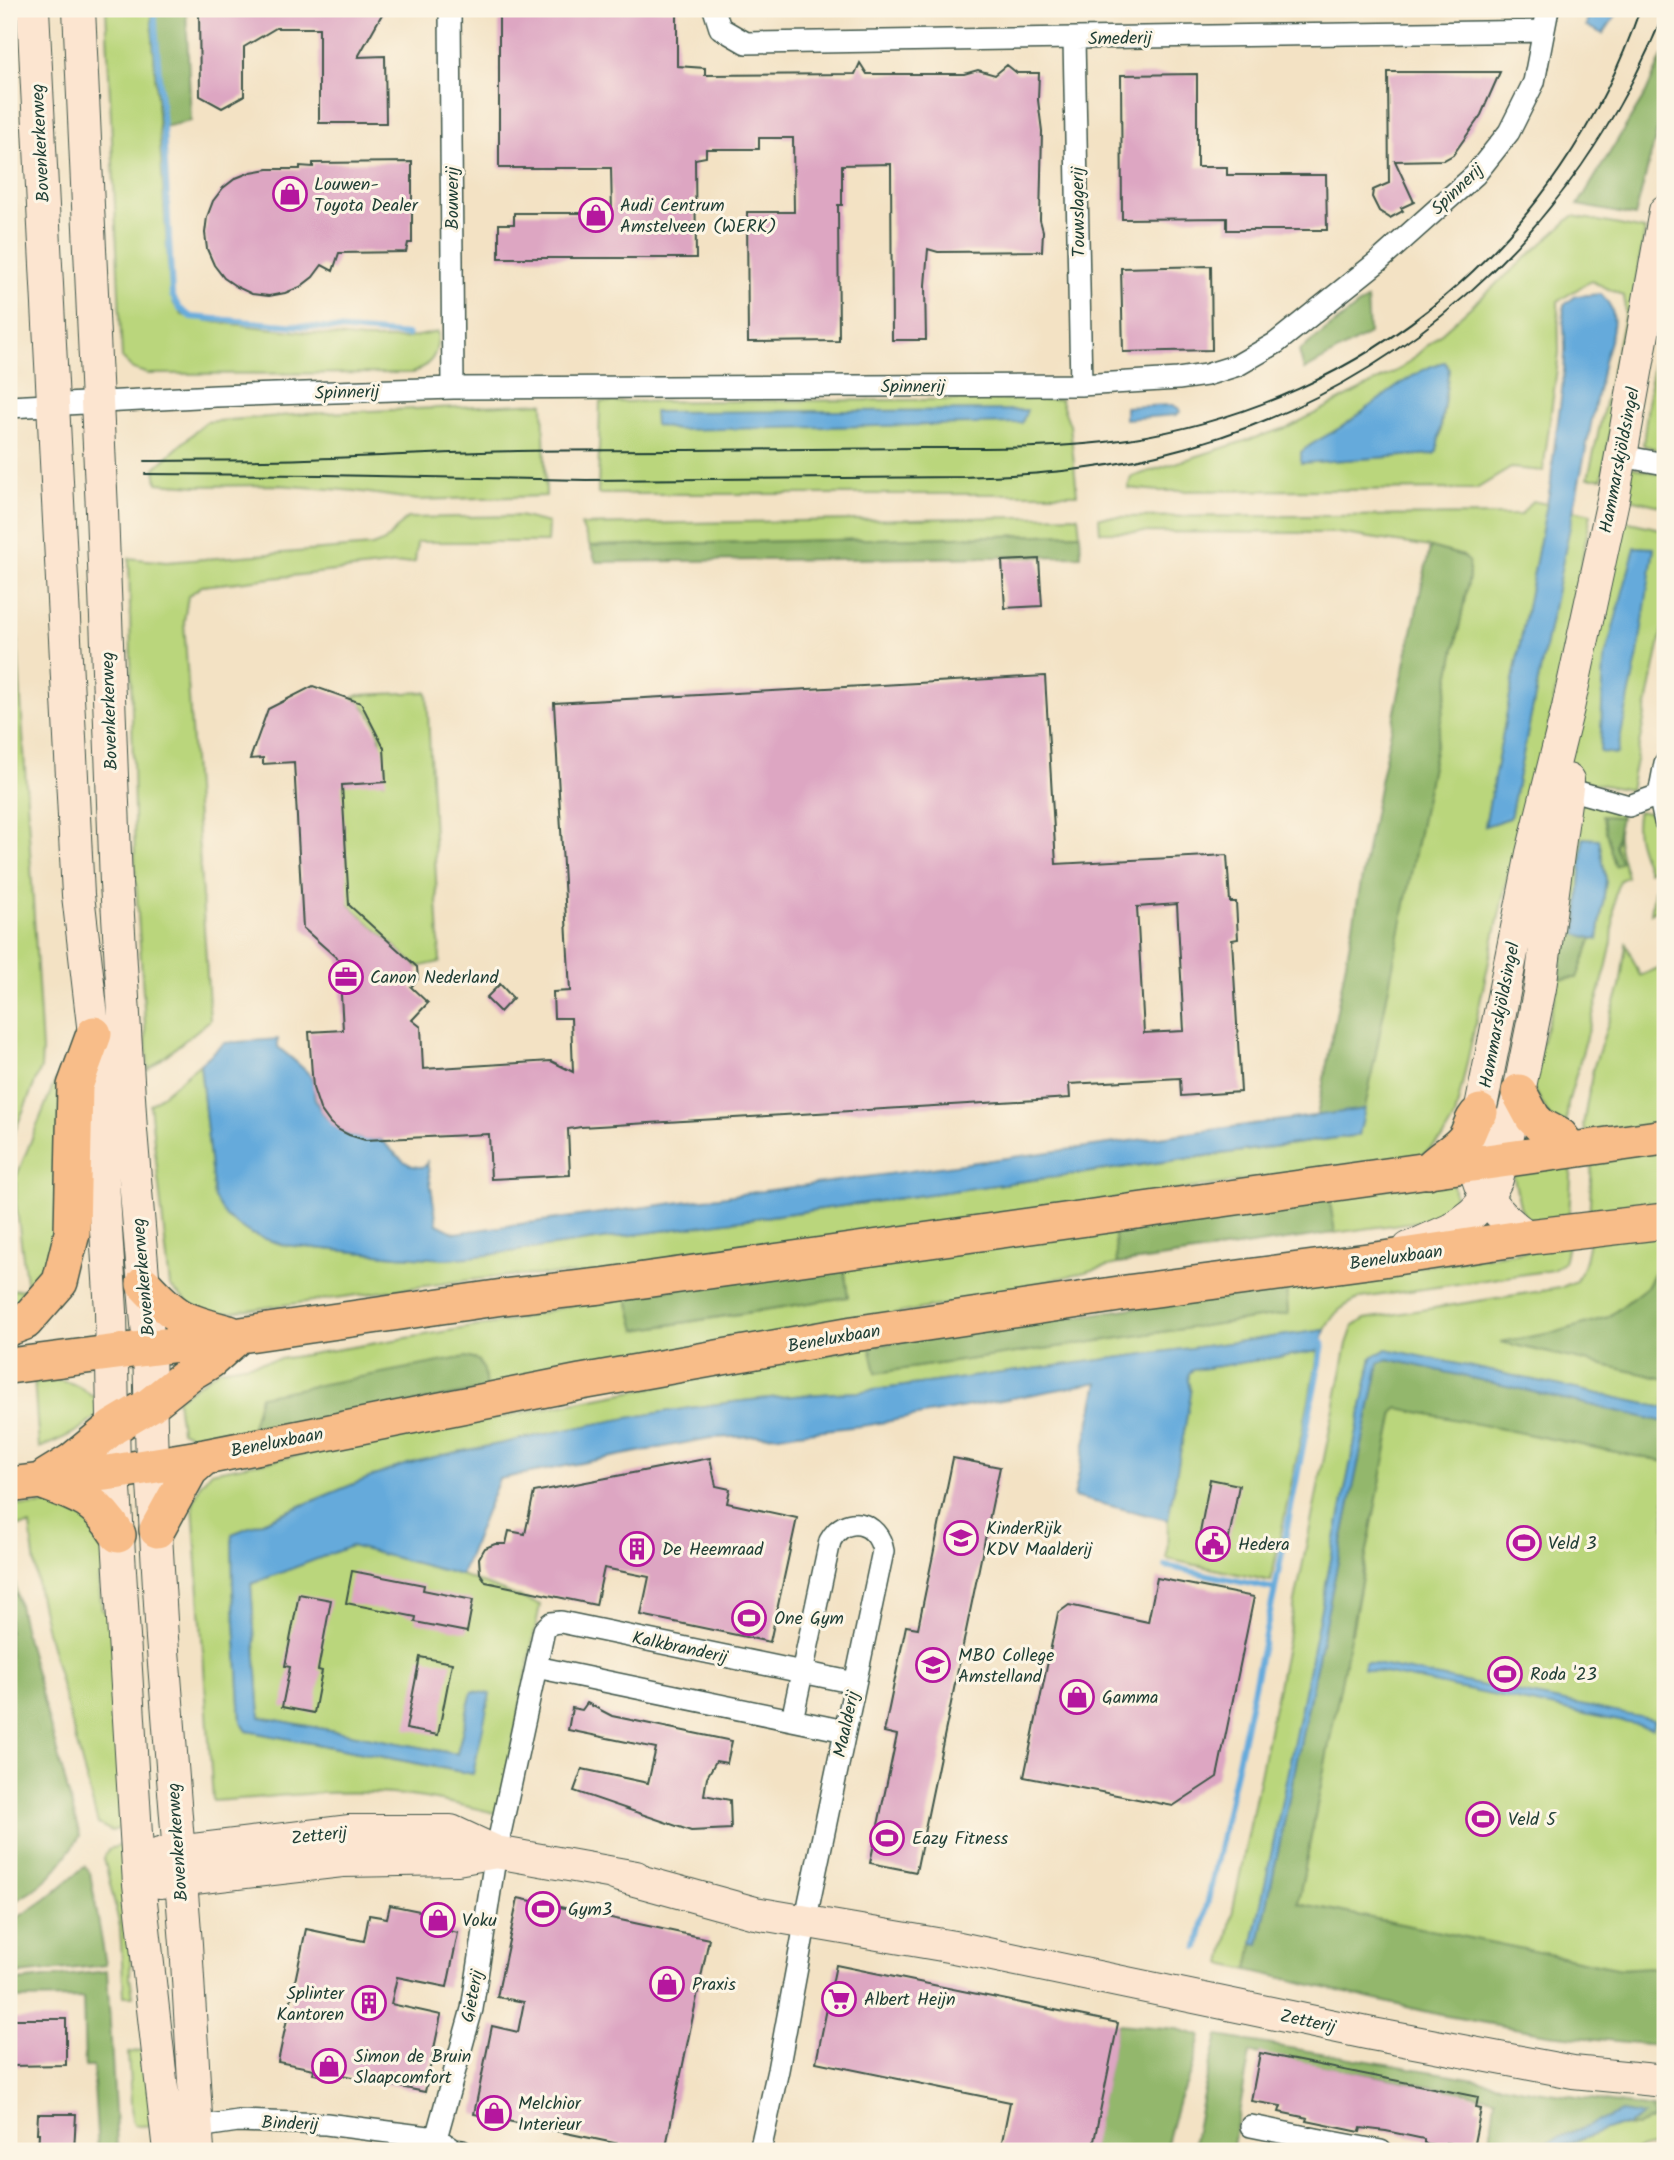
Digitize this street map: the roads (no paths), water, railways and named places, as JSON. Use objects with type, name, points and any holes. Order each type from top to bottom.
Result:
[{"type":"main road","name":"Bovenkerkerweg","points":[[33,9],[78,895],[94,1034],[111,1311],[114,1472],[139,1870],[169,2151]]},
{"type":"main road","name":"Bovenkerkerweg","points":[[79,9],[116,883],[131,1129],[149,1348],[152,1465],[162,1638],[198,2139]]},
{"type":"main road","name":"Hammarskjöldsingel","points":[[1528,1237],[1507,1222],[1487,1198],[1479,1179],[1519,1092],[1540,988],[1568,708],[1613,500],[1665,211]]},
{"type":"main road","name":"Hammarskjöldsingel","points":[[1489,1162],[1484,1118],[1480,1112],[1532,853],[1559,787]]},
{"type":"main road","points":[[9,1328],[25,1322],[60,1282],[72,1233],[75,1086],[94,1034]]},
{"type":"main road","points":[[1519,1092],[1533,1118],[1541,1126],[1560,1136],[1570,1150]]},
{"type":"main road","points":[[1428,1171],[1465,1139],[1473,1118],[1480,1112]]},
{"type":"main road","points":[[9,1366],[1665,1137]]},
{"type":"main road","points":[[1383,1259],[1452,1229],[1487,1198]]},
{"type":"main road","name":"Beneluxbaan","points":[[24,1483],[205,1457],[581,1382],[853,1334],[1528,1237],[1665,1221]]},
{"type":"main road","points":[[144,1284],[165,1307],[180,1318],[239,1335]]},
{"type":"main road","points":[[24,1483],[72,1461],[113,1427],[150,1405],[190,1373],[210,1361],[239,1335]]},
{"type":"main road","points":[[157,1530],[190,1470],[205,1457]]},
{"type":"main road","points":[[24,1483],[84,1497],[105,1515],[118,1535]]},
{"type":"main road","name":"Zetterij","points":[[139,1870],[180,1866],[457,1859],[496,1852],[617,1875],[755,1913],[807,1913],[954,1947],[1394,2038],[1573,2071],[1665,2081]]},
{"type":"street","name":"Bouwerij","points":[[450,9],[453,388]]},
{"type":"street","name":"Smederij","points":[[714,9],[720,28],[746,43],[1543,31]]},
{"type":"street","name":"Spinnerij","points":[[97,401],[453,388],[1081,385],[1140,383],[1206,375],[1238,365],[1276,343],[1380,260],[1475,175],[1509,132],[1534,82],[1548,9]]},
{"type":"street","name":"Touwslagerij","points":[[1074,39],[1081,385]]},
{"type":"street","points":[[9,407],[97,401]]},
{"type":"street","points":[[1620,456],[1665,464]]},
{"type":"street","points":[[1665,763],[1659,795],[1665,822]]},
{"type":"street","points":[[1559,787],[1629,806],[1659,795]]},
{"type":"street","name":"Maalderij","points":[[760,2151],[883,1551],[879,1537],[863,1525],[847,1525],[834,1534],[830,1541],[792,1720]]},
{"type":"street","name":"Kalkbranderij","points":[[496,1852],[544,1630],[551,1623],[561,1622],[855,1683]]},
{"type":"street","points":[[536,1667],[845,1731]]},
{"type":"street","name":"Gieterij","points":[[436,2138],[472,2009],[496,1852]]},
{"type":"street","name":"Binderij","points":[[198,2139],[238,2121],[326,2124],[436,2138],[454,2150],[462,2151]]},
{"type":"street","points":[[1251,2126],[1315,2145],[1381,2151]]},
{"type":"water","points":[[1589,9],[1620,9],[1603,34],[1586,26]]},
{"type":"water","points":[[1601,294],[1612,310],[1612,334],[1604,361],[1510,818],[1485,826],[1551,483],[1564,370],[1564,305],[1576,296]]},
{"type":"water","points":[[1445,362],[1449,369],[1437,451],[1434,454],[1301,463],[1301,452],[1306,448],[1343,426],[1421,371]]},
{"type":"water","points":[[1173,405],[1180,412],[1176,415],[1125,419],[1125,407]]},
{"type":"water","points":[[1027,410],[1022,423],[676,430],[655,425],[654,412]]},
{"type":"water","points":[[1635,547],[1654,548],[1638,654],[1617,754],[1600,752],[1604,661]]},
{"type":"water","points":[[1583,838],[1599,839],[1606,880],[1598,940],[1577,934]]},
{"type":"water","points":[[278,1039],[278,1047],[311,1077],[315,1099],[325,1117],[333,1124],[359,1138],[380,1139],[401,1159],[413,1166],[425,1166],[427,1162],[437,1224],[455,1233],[1365,1109],[1359,1135],[488,1255],[448,1259],[397,1256],[283,1245],[251,1234],[226,1217],[214,1198],[200,1064],[224,1043]]},
{"type":"water","points":[[1325,1330],[1319,1351],[1193,1370],[1189,1373],[1191,1393],[1168,1520],[1074,1497],[1098,1382],[869,1425],[780,1435],[710,1438],[499,1479],[461,1575],[351,1546],[251,1584],[260,1717],[457,1754],[472,1691],[490,1694],[473,1774],[247,1731],[241,1722],[232,1534],[404,1465],[599,1423],[685,1409],[772,1398],[859,1392]]},
{"type":"water","points":[[1387,1349],[1665,1408],[1665,1422],[1388,1359],[1379,1363],[1259,1944],[1253,1943],[1372,1357]]},
{"type":"water","points":[[1365,1662],[1655,1720],[1653,1728],[1364,1669]]},
{"type":"water","points":[[1622,2112],[1643,2116],[1627,2125],[1617,2126],[1549,2151],[1524,2151]]},
{"type":"waterway","points":[[154,9],[172,295],[179,308],[191,317],[408,335]]},
{"type":"waterway","points":[[1275,1589],[1323,1344],[1319,1339]]},
{"type":"waterway","points":[[1166,1566],[1275,1589],[1198,1947]]},
{"type":"tram line","points":[[145,461],[286,460],[465,452],[1027,447],[1128,439],[1216,420],[1298,389],[1375,348],[1445,296],[1507,236],[1561,168],[1605,92],[1640,9]]},
{"type":"tram line","points":[[145,474],[586,480],[963,477],[1109,465],[1157,455],[1243,429],[1323,393],[1398,348],[1466,295],[1527,234],[1581,166],[1627,91],[1665,10]]},
{"type":"place","name":"Louwen- Toyota Dealer","points":[[290,194]]},
{"type":"place","name":"Audi Centrum Amstelveen (WERK)","points":[[596,215]]},
{"type":"place","name":"Canon Nederland","points":[[346,977]]},
{"type":"place","name":"KinderRijk KDV Maalderij","points":[[961,1538]]},
{"type":"place","name":"Veld 3","points":[[1524,1543]]},
{"type":"place","name":"Hedera","points":[[1213,1544]]},
{"type":"place","name":"De Heemraad","points":[[637,1549]]},
{"type":"place","name":"One Gym","points":[[749,1618]]},
{"type":"place","name":"MBO College Amstelland","points":[[933,1665]]},
{"type":"place","name":"Roda '23","points":[[1505,1674]]},
{"type":"place","name":"Gamma","points":[[1077,1697]]},
{"type":"place","name":"Veld 5","points":[[1483,1819]]},
{"type":"place","name":"Eazy Fitness","points":[[887,1838]]},
{"type":"place","name":"Gym3","points":[[543,1909]]},
{"type":"place","name":"Voku","points":[[438,1920]]},
{"type":"place","name":"Praxis","points":[[667,1984]]},
{"type":"place","name":"Albert Heijn","points":[[839,1999]]},
{"type":"place","name":"Splinter Kantoren","points":[[369,2003]]},
{"type":"place","name":"Simon de Bruin Slaapcomfort","points":[[329,2066]]},
{"type":"place","name":"Melchior Interieur","points":[[494,2113]]}]
